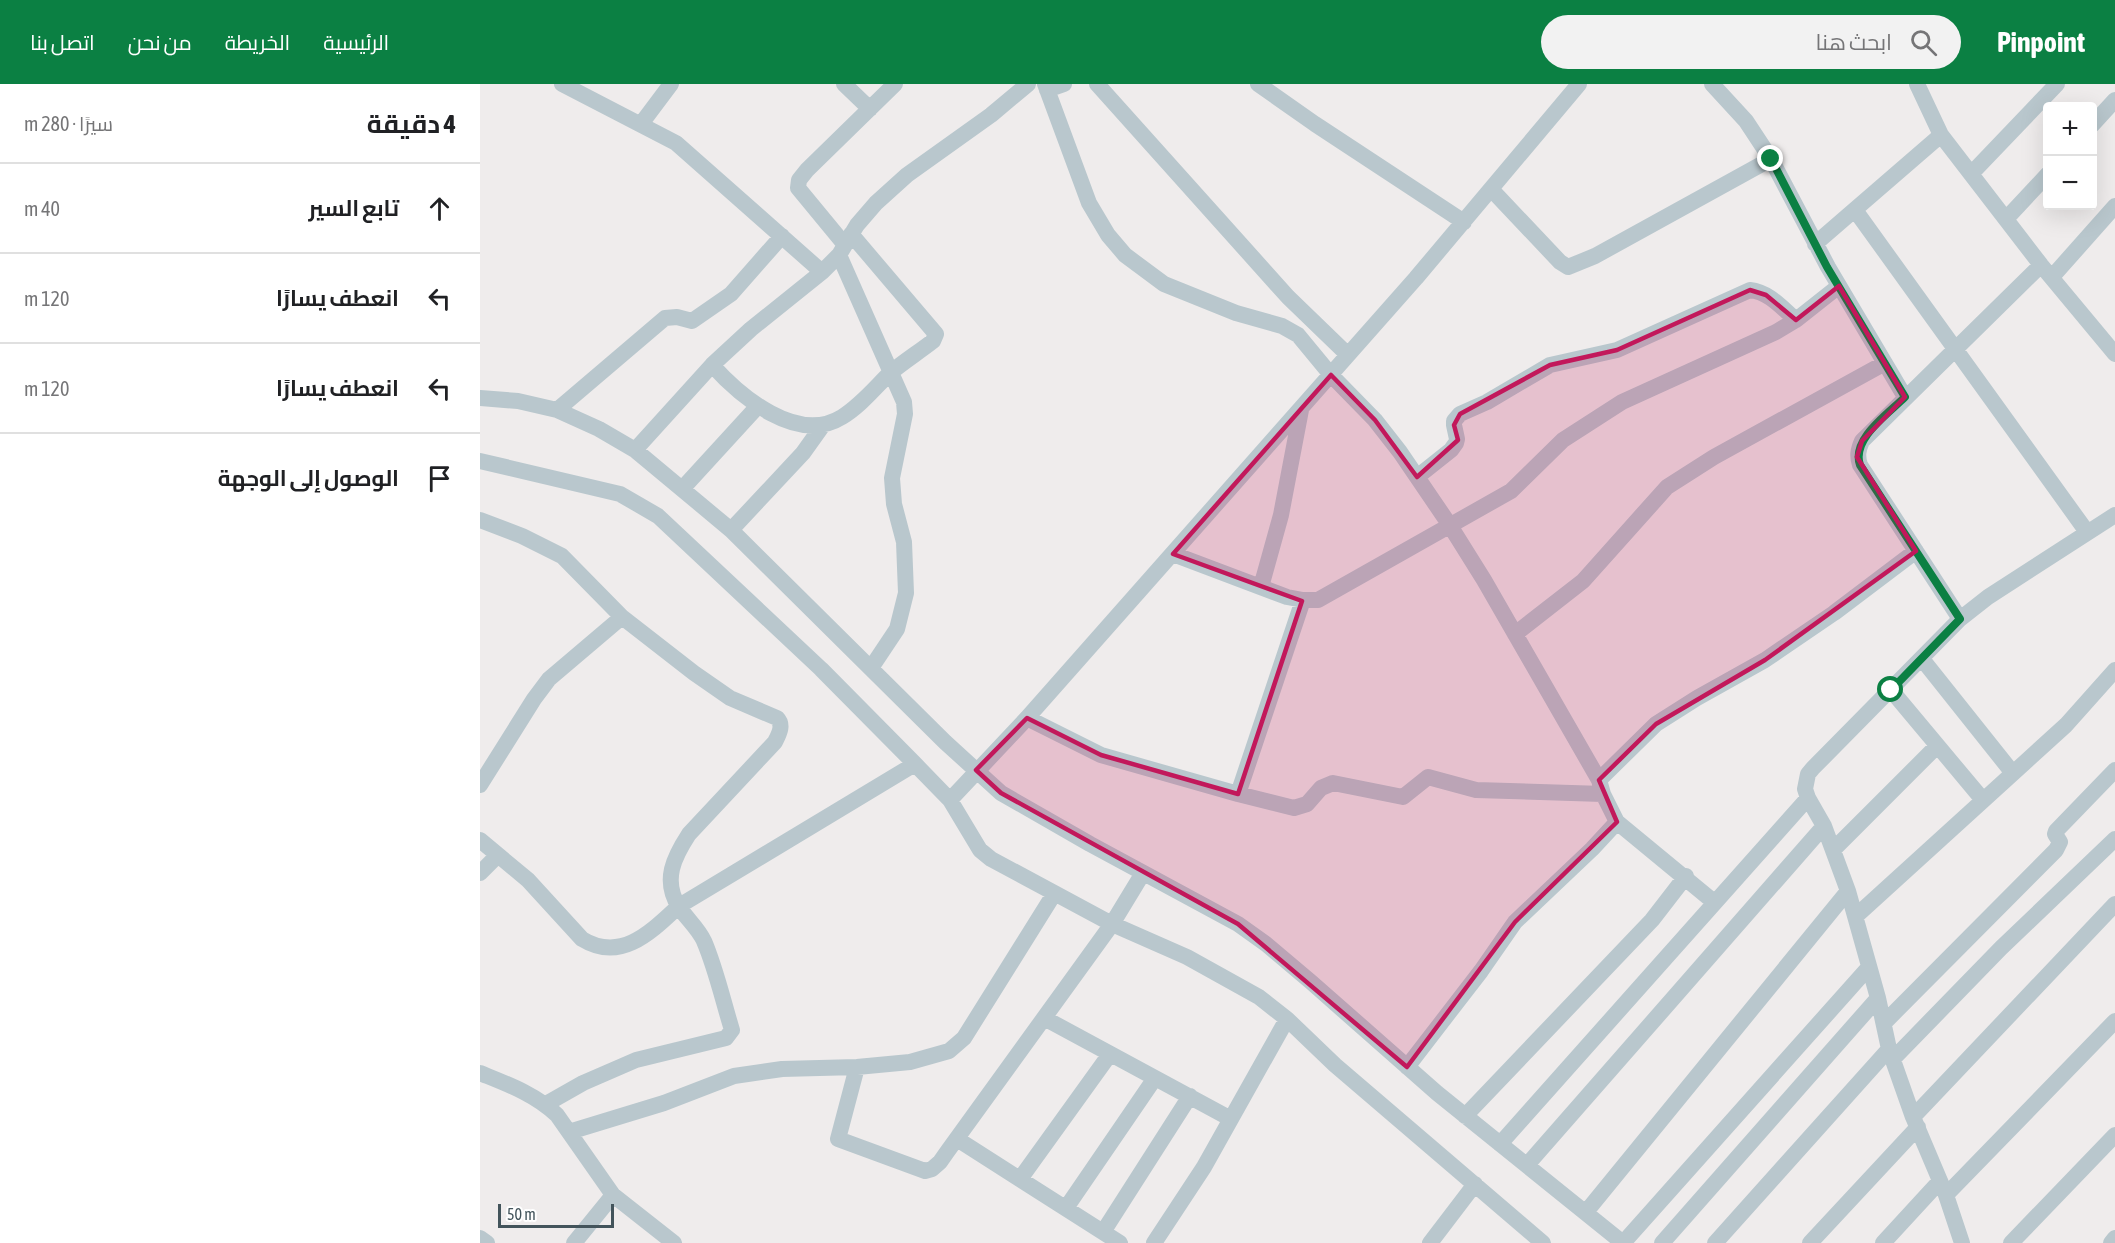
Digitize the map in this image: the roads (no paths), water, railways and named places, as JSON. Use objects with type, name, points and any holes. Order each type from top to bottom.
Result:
[{"type":"street","points":[[562,84],[676,144],[822,272]]},
{"type":"street","points":[[844,84],[870,109]]},
{"type":"street","points":[[712,365],[731,386],[758,406],[800,424],[823,425],[841,418],[862,402],[891,372],[933,341],[936,336],[845,245],[798,188],[799,180],[807,170],[895,84]]},
{"type":"street","points":[[635,450],[712,365],[822,272],[845,245],[856,225],[876,203],[907,175],[992,115],[1028,84]]},
{"type":"street","points":[[1064,84],[1046,87],[1089,204],[1108,235],[1125,255],[1164,284],[1236,313],[1289,329],[1304,340],[1331,375],[1375,420],[1449,524],[1515,634],[1601,787],[1617,822],[1686,876],[1714,902]]},
{"type":"street","points":[[1097,84],[1288,297],[1348,355]]},
{"type":"street","points":[[1258,84],[1464,222]]},
{"type":"street","points":[[950,800],[1027,718],[1302,409],[1580,84]]},
{"type":"street","points":[[1712,84],[1746,122],[1771,159],[1815,244],[1905,397]]},
{"type":"street","points":[[1917,84],[1941,135],[2047,271],[2114,349]]},
{"type":"street","points":[[1971,174],[2057,84]]},
{"type":"street","points":[[641,124],[663,87]]},
{"type":"street","points":[[2097,120],[2115,100]]},
{"type":"street","points":[[1815,244],[1941,135]]},
{"type":"street","points":[[1491,189],[1555,258],[1568,267],[1596,256],[1771,159]]},
{"type":"street","points":[[2006,219],[2043,179]]},
{"type":"street","points":[[1960,619],[1860,465],[1857,457],[1862,441],[1954,348],[2047,271],[2115,206]]},
{"type":"street","points":[[1855,210],[2087,532]]},
{"type":"street","points":[[557,410],[665,318],[676,317],[692,321],[724,300],[782,236]]},
{"type":"street","points":[[845,245],[904,402],[904,414],[892,478],[894,504],[904,542],[906,593],[897,629],[871,668]]},
{"type":"street","points":[[1173,554],[1261,587],[1303,600],[1318,600],[1511,491],[1563,441],[1622,402],[1756,341],[1796,320],[1839,286]]},
{"type":"street","points":[[1417,477],[1451,450],[1456,443],[1454,421],[1460,414],[1487,402],[1550,365],[1617,350],[1750,290],[1766,295],[1796,320]]},
{"type":"street","points":[[1515,634],[1583,581],[1667,487],[1675,481],[1714,457],[1885,363]]},
{"type":"street","points":[[480,398],[518,401],[557,410],[599,429],[635,450],[731,530],[1001,792],[1238,924],[1266,944],[1465,1116],[1623,1243],[1869,967]]},
{"type":"street","points":[[682,489],[758,406]]},
{"type":"street","points":[[1261,587],[1281,515],[1302,409]]},
{"type":"street","points":[[731,530],[803,453],[823,425]]},
{"type":"street","points":[[480,461],[620,494],[658,516],[821,669],[950,800],[980,850],[991,860],[1112,924],[1186,957],[1259,997],[1543,1243]]},
{"type":"street","points":[[1960,1241],[1943,1188],[1915,1122],[1891,1054],[1848,891],[1824,826],[1805,789],[1808,774],[1960,619],[1988,597],[2115,514]]},
{"type":"street","points":[[480,519],[522,536],[561,556],[622,616],[694,673],[730,698],[777,718],[780,722],[775,742],[696,826],[678,850],[670,876],[679,906],[702,938],[709,953],[732,1030],[729,1036],[636,1060],[583,1083],[546,1104]]},
{"type":"street","points":[[1027,718],[1101,755],[1294,808],[1307,804],[1326,784],[1333,783],[1403,797],[1428,777],[1476,790],[1601,787],[1656,724],[1765,660],[1834,613],[1916,551]]},
{"type":"street","points":[[1238,794],[1303,600]]},
{"type":"street","points":[[480,785],[549,679],[622,616]]},
{"type":"street","points":[[1922,659],[2012,772]]},
{"type":"street","points":[[1856,916],[2066,725],[2115,670]]},
{"type":"street","points":[[1891,690],[1983,800]]},
{"type":"street","points":[[1833,850],[1937,746]]},
{"type":"street","points":[[480,840],[528,880],[582,939],[591,945],[615,947],[630,944],[649,934],[679,906],[915,764]]},
{"type":"street","points":[[1884,1023],[2056,850],[2060,842],[2055,834],[2056,831],[2115,770]]},
{"type":"street","points":[[1500,1144],[1808,798]]},
{"type":"street","points":[[1407,1067],[1481,971],[1515,922],[1586,856],[1617,822]]},
{"type":"street","points":[[1527,1165],[1824,826]]},
{"type":"street","points":[[1715,1243],[1891,1054],[2115,839]]},
{"type":"street","points":[[480,873],[498,855]]},
{"type":"street","points":[[857,1067],[838,1139],[926,1171],[932,1169],[957,1139],[1112,924],[1143,873]]},
{"type":"street","points":[[1465,1116],[1652,920],[1686,876]]},
{"type":"street","points":[[1586,1212],[1848,891]]},
{"type":"street","points":[[569,1132],[664,1103],[734,1076],[782,1069],[857,1067],[910,1062],[949,1051],[964,1038],[1054,894]]},
{"type":"street","points":[[1810,1243],[1915,1122],[2115,904]]},
{"type":"street","points":[[1662,1243],[1878,998]]},
{"type":"street","points":[[1044,1018],[1232,1119]]},
{"type":"street","points":[[1154,1243],[1204,1167],[1287,1019]]},
{"type":"street","points":[[1883,1243],[2115,1021]]},
{"type":"street","points":[[1020,1179],[1110,1054]]},
{"type":"street","points":[[480,1072],[546,1104],[557,1115],[614,1195],[674,1243]]},
{"type":"street","points":[[1066,1208],[1155,1078]]},
{"type":"street","points":[[1103,1232],[1190,1096]]},
{"type":"street","points":[[2011,1243],[2115,1135]]},
{"type":"street","points":[[957,1139],[1120,1243]]},
{"type":"street","points":[[1430,1243],[1474,1184]]},
{"type":"street","points":[[574,1243],[614,1195]]},
{"type":"street","points":[[480,1238],[487,1243]]},
{"type":"street","points":[[2111,1243],[2115,1238]]}]
